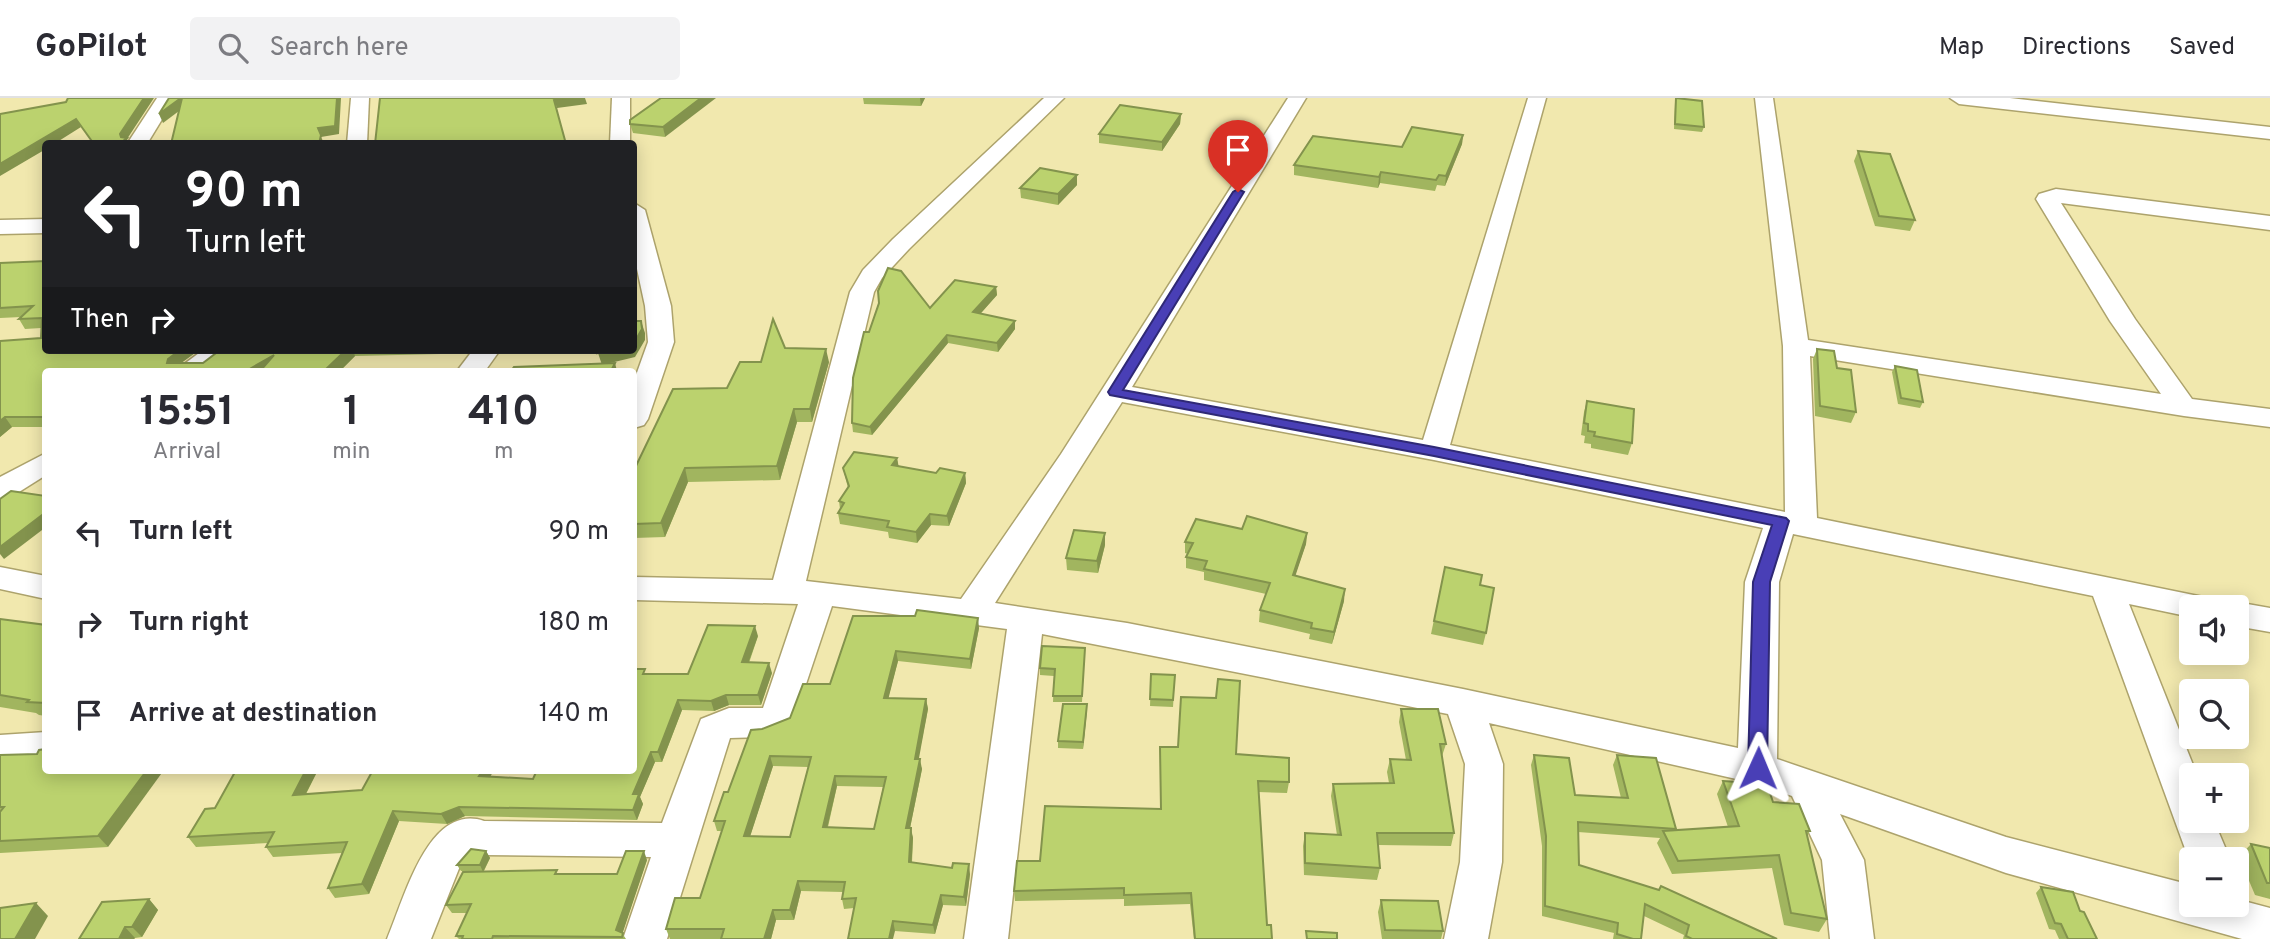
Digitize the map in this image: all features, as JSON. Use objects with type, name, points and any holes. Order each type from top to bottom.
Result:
[{"type":"street","points":[[140,140],[166,98]]},
{"type":"street","points":[[357,140],[360,98]]},
{"type":"street","points":[[620,140],[621,98]]},
{"type":"street","points":[[645,939],[714,729],[729,722],[770,722],[779,716],[862,292],[872,275],[901,244],[1055,98]]},
{"type":"street","points":[[971,612],[998,575],[1115,392],[1297,98]]},
{"type":"street","points":[[1434,452],[1537,98]]},
{"type":"street","points":[[1758,768],[1762,582],[1791,523],[1796,346],[1764,98]]},
{"type":"street","points":[[1959,98],[2270,133]]},
{"type":"street","points":[[2184,408],[2123,321],[2047,199],[2056,196],[2270,223]]},
{"type":"street","points":[[0,227],[42,226]]},
{"type":"street","points":[[637,234],[646,307],[661,342],[637,410]]},
{"type":"street","points":[[1796,346],[2184,408],[2270,418]]},
{"type":"street","points":[[194,368],[215,354]]},
{"type":"street","points":[[473,368],[484,354]]},
{"type":"street","points":[[1115,392],[1434,452],[2179,603]]},
{"type":"street","points":[[0,490],[42,464]]},
{"type":"street","points":[[0,578],[42,587]]},
{"type":"street","points":[[637,588],[803,592],[1026,619],[1127,636],[1463,704],[1758,768],[2006,855],[2179,899]]},
{"type":"street","points":[[2107,590],[2179,780]]},
{"type":"street","points":[[2249,616],[2270,620]]},
{"type":"street","points":[[986,939],[1026,619]]},
{"type":"street","points":[[1463,704],[1484,764],[1481,862],[1466,939]]},
{"type":"street","points":[[0,750],[42,747]]},
{"type":"street","points":[[1806,785],[1843,860],[1848,925],[1852,939]]},
{"type":"street","points":[[409,939],[443,856],[454,842],[469,833],[474,837],[494,838],[677,840]]},
{"type":"street","points":[[2239,917],[2270,928]]},
{"type":"building","points":[[68,98],[144,98],[120,134],[121,137],[127,138],[124,140],[91,140],[76,119],[0,164],[0,114],[66,102]]},
{"type":"building","points":[[169,98],[181,98],[159,114]]},
{"type":"building","points":[[182,98],[337,98],[335,126],[318,128],[320,140],[172,140]]},
{"type":"building","points":[[380,98],[569,98],[554,100],[565,140],[375,140]]},
{"type":"building","points":[[661,98],[701,98],[663,127],[630,124],[630,120]]},
{"type":"building","points":[[1676,98],[1702,101],[1704,127],[1675,124]]},
{"type":"building","points":[[1120,105],[1181,114],[1162,142],[1099,134]]},
{"type":"building","points":[[1412,127],[1463,135],[1446,176],[1439,175],[1436,180],[1381,172],[1379,177],[1294,165],[1313,136],[1402,147]]},
{"type":"building","points":[[1858,151],[1890,154],[1915,220],[1879,216]]},
{"type":"building","points":[[1040,168],[1077,175],[1058,194],[1020,188]]},
{"type":"building","points":[[42,261],[42,318],[19,319],[33,306],[0,308],[0,263]]},
{"type":"building","points":[[888,268],[901,271],[930,308],[955,280],[996,287],[973,312],[1015,321],[997,343],[947,335],[870,427],[852,423],[853,378],[864,332],[869,332],[879,303],[878,291]]},
{"type":"building","points":[[42,318],[42,354],[175,354],[167,363],[203,363],[215,354],[342,354],[327,368],[263,368],[274,355],[251,368],[42,368],[42,417],[5,417],[0,421],[0,341],[41,338]]},
{"type":"building","points":[[773,319],[785,348],[826,349],[810,409],[794,409],[777,466],[685,468],[661,523],[637,524],[637,464],[673,389],[727,388],[740,362],[761,362]]},
{"type":"building","points":[[637,321],[641,321],[642,329],[637,338]]},
{"type":"building","points":[[1817,349],[1834,351],[1837,368],[1851,370],[1856,412],[1820,406]]},
{"type":"building","points":[[615,363],[612,368],[514,367]]},
{"type":"building","points":[[1895,366],[1917,370],[1923,402],[1901,398]]},
{"type":"building","points":[[1587,401],[1634,409],[1632,443],[1594,436],[1595,432],[1588,431],[1588,424],[1584,423]]},
{"type":"building","points":[[854,452],[897,458],[892,465],[936,473],[940,468],[965,473],[947,516],[930,514],[916,532],[887,527],[889,521],[838,513],[844,503],[839,501],[849,486],[843,468]]},
{"type":"building","points":[[11,491],[42,495],[42,515],[0,547],[0,499]]},
{"type":"building","points":[[1247,516],[1307,533],[1293,575],[1345,589],[1334,632],[1311,628],[1312,623],[1260,610],[1270,583],[1204,569],[1207,561],[1186,557],[1193,543],[1185,542],[1196,519],[1242,529]]},
{"type":"building","points":[[1074,530],[1105,533],[1097,561],[1066,558]]},
{"type":"building","points":[[1445,567],[1482,575],[1480,585],[1494,588],[1486,633],[1434,621]]},
{"type":"building","points":[[917,610],[978,618],[970,659],[896,651],[884,698],[926,699],[915,759],[920,759],[906,828],[911,828],[909,862],[952,868],[953,863],[969,864],[964,897],[941,895],[933,925],[893,921],[889,939],[848,939],[856,898],[842,899],[845,882],[798,881],[790,910],[773,910],[764,939],[721,939],[724,929],[666,929],[675,898],[700,898],[725,821],[714,821],[751,730],[762,729],[790,718],[803,684],[830,684],[853,616],[915,616]],"holes":[[[770,756],[811,757],[790,837],[744,836]],[[835,776],[886,777],[874,829],[823,827]]]},
{"type":"building","points":[[0,619],[42,624],[42,703],[0,695]]},
{"type":"building","points":[[708,625],[755,626],[742,662],[769,663],[758,695],[726,695],[711,701],[678,700],[658,752],[651,752],[633,794],[639,794],[633,810],[459,807],[441,814],[393,811],[362,884],[328,888],[347,842],[266,847],[274,832],[188,837],[205,809],[215,808],[234,774],[304,774],[293,795],[362,790],[371,774],[480,774],[479,776],[533,779],[535,774],[637,774],[637,669],[645,669],[643,674],[688,674]]},
{"type":"building","points":[[1042,646],[1085,648],[1082,696],[1053,696],[1055,669],[1040,668]]},
{"type":"building","points":[[1151,674],[1175,675],[1173,700],[1150,699]]},
{"type":"building","points":[[1218,679],[1240,681],[1236,754],[1289,758],[1289,782],[1258,781],[1267,925],[1271,925],[1272,939],[1195,939],[1191,893],[1124,895],[1124,888],[1014,891],[1017,861],[1040,861],[1045,806],[1161,809],[1160,747],[1178,747],[1181,697],[1216,698]]},
{"type":"building","points":[[1063,704],[1087,704],[1083,742],[1058,741]]},
{"type":"building","points":[[1401,709],[1438,709],[1446,744],[1440,744],[1454,833],[1377,833],[1380,868],[1305,863],[1305,833],[1341,835],[1333,784],[1394,783],[1390,759],[1411,760]]},
{"type":"building","points":[[42,750],[42,774],[144,774],[98,836],[0,841],[0,812],[4,807],[0,807],[0,755],[37,754]]},
{"type":"building","points":[[1534,755],[1569,758],[1575,795],[1628,798],[1617,755],[1656,758],[1676,829],[1578,822],[1579,865],[1659,890],[1661,886],[1777,939],[1692,939],[1686,936],[1689,925],[1645,904],[1641,939],[1633,939],[1617,934],[1618,923],[1545,906],[1546,836]]},
{"type":"building","points":[[1723,781],[1767,784],[1773,802],[1799,804],[1810,831],[1806,831],[1827,919],[1791,913],[1779,855],[1678,861],[1663,831],[1739,826]]},
{"type":"building","points":[[2251,844],[2270,848],[2270,883],[2267,883]]},
{"type":"building","points":[[471,849],[486,851],[480,865],[457,865]]},
{"type":"building","points":[[626,851],[644,851],[616,930],[623,933],[622,937],[493,936],[492,939],[462,939],[463,936],[456,936],[471,904],[446,905],[463,872],[557,870],[555,874],[617,874]]},
{"type":"building","points":[[2041,887],[2073,892],[2080,911],[2084,912],[2097,939],[2068,939],[2061,924],[2055,923]]},
{"type":"building","points":[[149,899],[132,927],[125,927],[119,939],[79,939],[102,902]]},
{"type":"building","points":[[1381,900],[1438,901],[1443,931],[1385,930]]},
{"type":"building","points":[[36,903],[15,939],[0,939],[0,908]]},
{"type":"building","points":[[1306,931],[1337,933],[1337,939],[1307,939]]},
{"type":"route","points":[[1238,192],[1115,392],[1781,521],[1773,537],[1762,582],[1758,768]]}]
